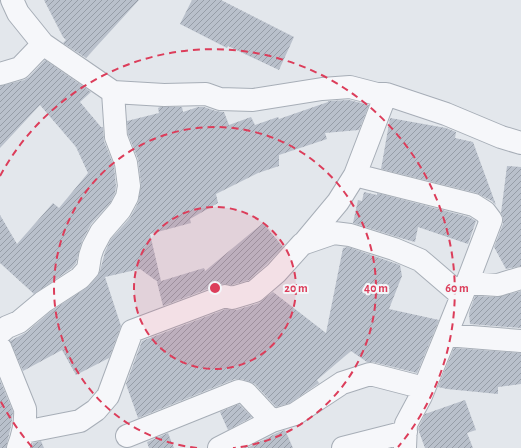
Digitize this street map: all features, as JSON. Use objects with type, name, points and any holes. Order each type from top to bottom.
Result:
[{"type":"street","points":[[12,0],[18,13],[44,44],[113,92],[164,95],[206,94],[220,99],[253,100],[322,89],[350,87],[377,94],[386,94],[446,114],[501,137],[521,143]]},
{"type":"street","points":[[0,74],[20,68],[44,44]]},
{"type":"street","points":[[21,440],[26,418],[25,409],[2,330],[19,322],[43,302],[80,278],[88,269],[92,247],[101,232],[120,210],[127,196],[129,186],[126,163],[116,137],[113,92]]},
{"type":"street","points":[[21,440],[80,421],[96,410],[108,396],[132,331],[225,296],[232,298],[255,291],[276,272],[338,202],[355,175],[386,94]]},
{"type":"street","points":[[343,448],[405,440],[406,424],[424,388],[465,290],[491,220],[485,212],[474,204],[355,175]]},
{"type":"street","points":[[302,244],[334,233],[350,235],[394,249],[420,260],[465,290],[498,285],[521,278]]},
{"type":"street","points":[[446,335],[521,341]]},
{"type":"street","points":[[219,448],[272,421],[295,414],[342,383],[370,374],[424,388]]},
{"type":"street","points":[[127,436],[239,391],[246,392],[272,421]]},
{"type":"building","points":[[44,0],[139,0],[86,58],[63,43],[66,40]]},
{"type":"building","points":[[192,0],[221,0],[294,37],[279,70],[228,46],[227,48],[180,24]]},
{"type":"building","points":[[45,60],[91,92],[80,102],[101,127],[103,127],[104,141],[114,166],[116,186],[115,193],[110,203],[91,224],[82,241],[76,263],[72,268],[34,294],[0,263],[0,215],[17,244],[53,203],[59,208],[88,173],[76,147],[40,105],[0,148],[0,86],[24,80],[29,77]]},
{"type":"building","points":[[349,100],[369,105],[359,130],[325,133],[327,139],[279,155],[279,166],[258,173],[216,194],[218,203],[190,219],[191,223],[150,234],[161,281],[204,268],[205,271],[263,223],[283,247],[249,280],[232,285],[221,284],[163,306],[158,282],[140,269],[105,277],[121,326],[109,358],[76,375],[62,350],[23,371],[10,341],[27,332],[50,312],[89,286],[100,271],[105,252],[111,239],[130,218],[138,203],[141,184],[138,159],[128,134],[127,121],[159,113],[158,108],[160,107],[182,107],[183,112],[198,107],[204,107],[224,112],[229,125],[251,117],[255,125],[278,117],[279,119],[328,101]]},
{"type":"building","points":[[390,118],[446,128],[456,132],[455,138],[473,142],[496,205],[492,201],[477,193],[381,169]]},
{"type":"building","points":[[507,166],[521,167],[521,266],[506,269],[494,247],[503,224],[501,213]]},
{"type":"building","points":[[364,192],[377,195],[377,193],[469,217],[476,221],[468,244],[418,227],[415,242],[353,223],[358,200],[362,201]]},
{"type":"building","points":[[348,247],[400,265],[402,276],[389,309],[439,320],[417,373],[373,362],[367,362],[351,351],[317,380],[319,383],[290,403],[276,407],[255,384],[242,379],[235,379],[138,418],[126,384],[142,341],[226,309],[236,310],[259,303],[273,292],[326,333],[343,248]]},
{"type":"building","points":[[521,291],[521,328],[470,324],[469,313],[475,296],[497,297]]},
{"type":"building","points":[[454,348],[521,353],[521,384],[498,387],[498,394],[438,387]]},
{"type":"building","points":[[0,380],[13,412],[6,448],[0,448]]},
{"type":"building","points":[[465,400],[476,430],[467,433],[473,448],[425,448],[418,429],[425,414]]},
{"type":"building","points":[[239,404],[252,417],[228,430],[220,412]]},
{"type":"building","points":[[285,430],[293,448],[247,448],[277,433]]},
{"type":"building","points":[[168,433],[174,448],[149,448],[147,442]]},
{"type":"building","points":[[41,441],[44,448],[31,448],[33,443]]}]
